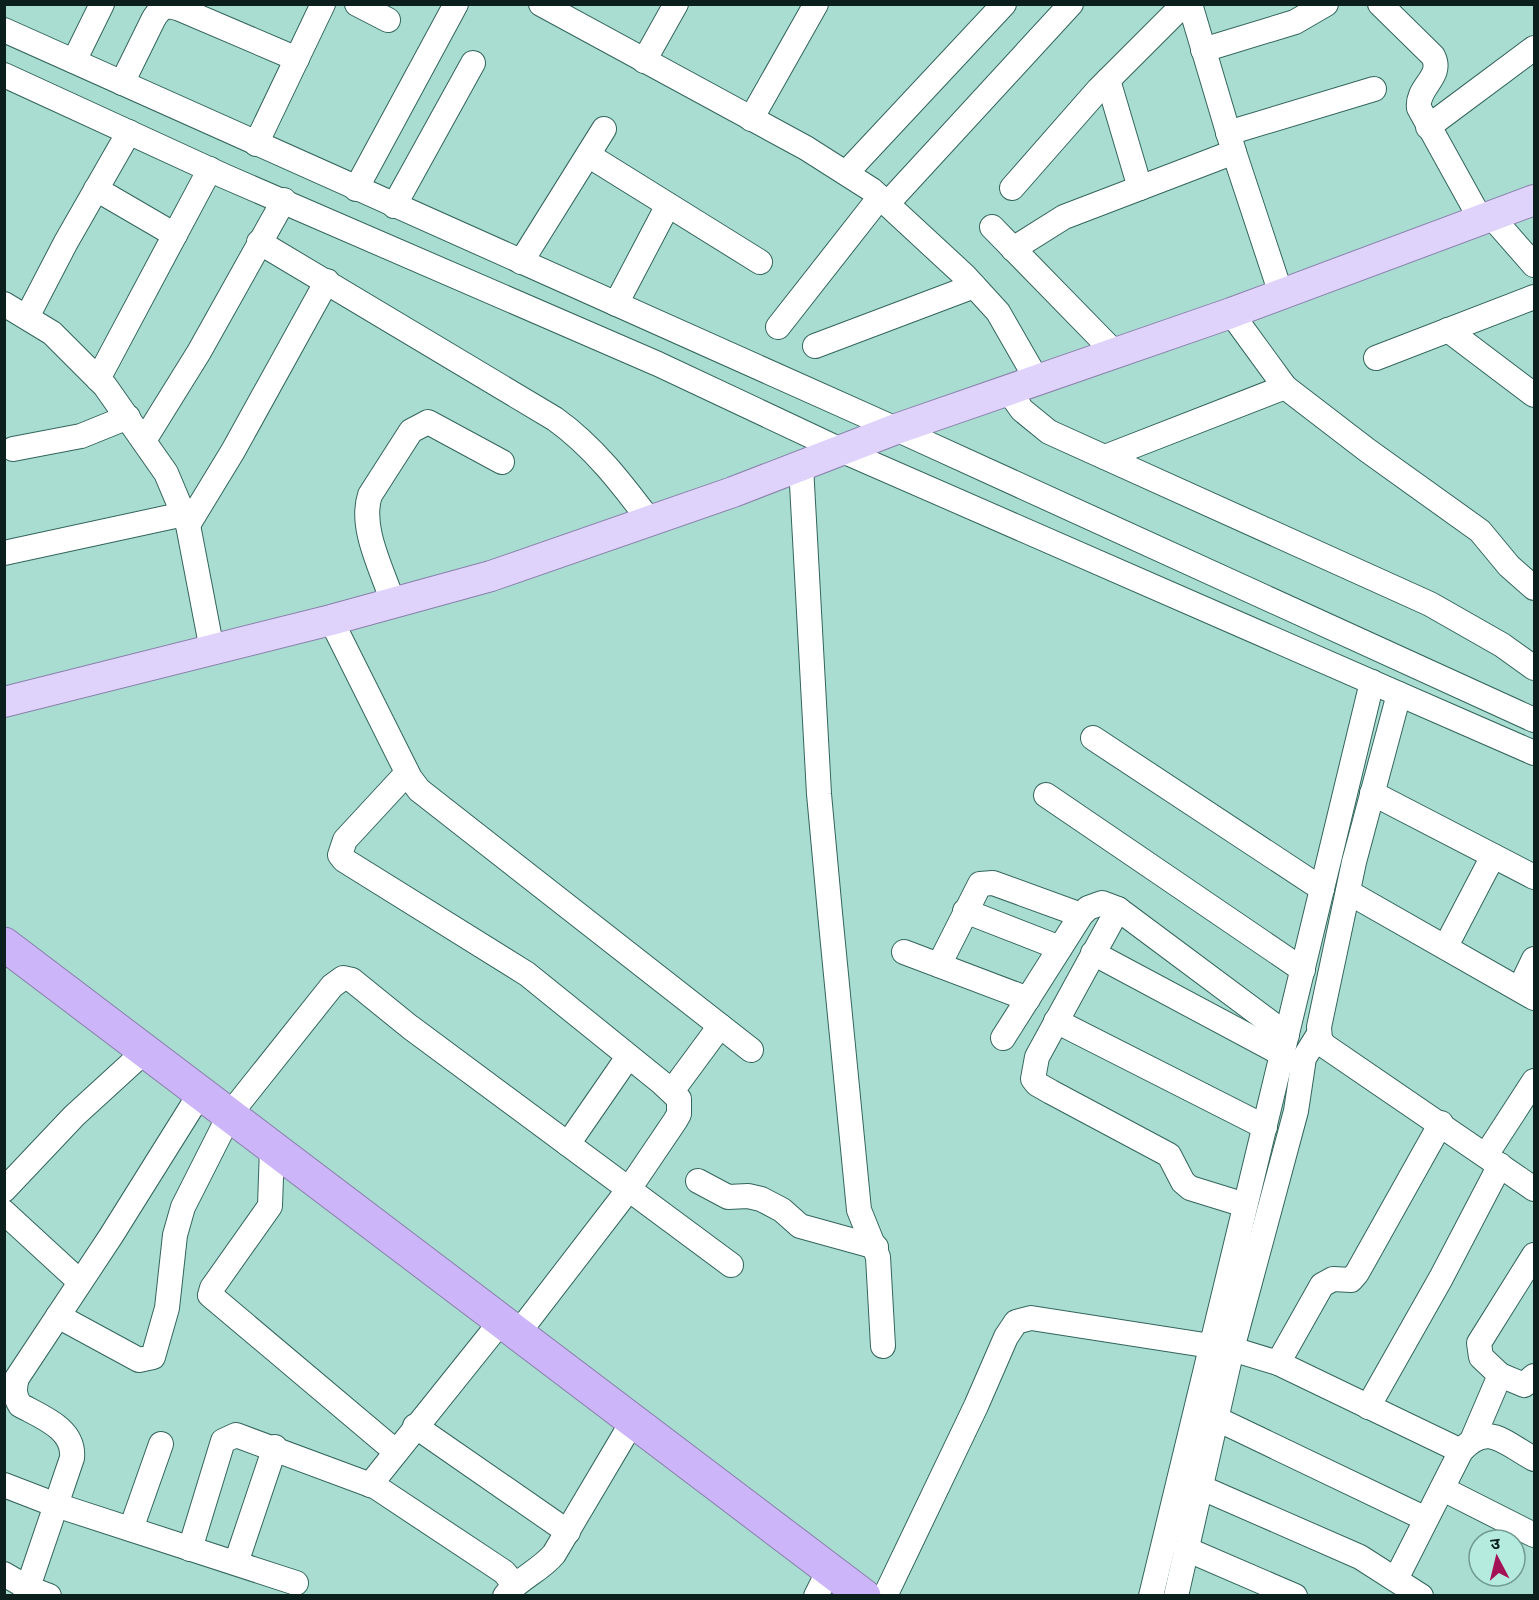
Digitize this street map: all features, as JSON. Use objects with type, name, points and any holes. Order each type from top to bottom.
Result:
[{"type":"highway","points":[[4,944],[144,1052],[201,1092],[634,1419],[823,1582],[864,1596]]},
{"type":"main road","points":[[4,702],[331,620],[491,576],[650,521],[1007,389],[1231,313],[1534,200]]},
{"type":"street","points":[[74,61],[102,4]]},
{"type":"street","points":[[256,144],[323,4]]},
{"type":"street","points":[[357,4],[388,20]]},
{"type":"street","points":[[356,189],[456,4]]},
{"type":"street","points":[[542,4],[847,172],[884,200],[998,312],[1037,380]]},
{"type":"street","points":[[644,61],[676,4]]},
{"type":"street","points":[[751,119],[816,4]]},
{"type":"street","points":[[778,327],[884,200],[1071,4]]},
{"type":"street","points":[[1012,188],[1108,80],[1184,4]]},
{"type":"street","points":[[1190,4],[1231,142],[1281,294]]},
{"type":"street","points":[[1203,50],[1295,22],[1326,4]]},
{"type":"street","points":[[122,83],[158,11],[165,7],[180,9],[297,59]]},
{"type":"street","points":[[847,172],[991,9]]},
{"type":"street","points":[[1393,9],[1437,63],[1436,71],[1418,101],[1428,127],[1486,218],[1534,266]]},
{"type":"street","points":[[4,30],[616,304],[888,432],[1534,720]]},
{"type":"street","points":[[1428,127],[1534,48]]},
{"type":"street","points":[[394,206],[473,63]]},
{"type":"street","points":[[4,75],[210,169],[658,364],[1534,753]]},
{"type":"street","points":[[1108,80],[1140,188]]},
{"type":"street","points":[[1013,249],[1050,224],[1140,188],[1231,142],[1374,89]]},
{"type":"street","points":[[521,262],[604,129]]},
{"type":"street","points":[[27,316],[129,132]]},
{"type":"street","points":[[588,155],[760,262]]},
{"type":"street","points":[[98,379],[210,169]]},
{"type":"street","points":[[96,189],[175,235]]},
{"type":"street","points":[[145,439],[199,352],[284,200]]},
{"type":"street","points":[[616,304],[668,205]]},
{"type":"street","points":[[992,227],[1115,353]]},
{"type":"street","points":[[259,242],[498,382],[570,429],[612,471],[650,521]]},
{"type":"street","points":[[4,553],[186,519],[233,451],[327,281]]},
{"type":"street","points":[[814,346],[974,286]]},
{"type":"street","points":[[1376,358],[1534,297]]},
{"type":"street","points":[[4,304],[52,333],[98,379],[145,439],[166,473],[186,519],[212,650]]},
{"type":"street","points":[[1231,313],[1285,387],[1367,450],[1480,531],[1509,566],[1534,588]]},
{"type":"street","points":[[1448,330],[1534,395]]},
{"type":"street","points":[[1106,457],[1285,387]]},
{"type":"street","points":[[1007,389],[1033,421],[1049,432],[1430,604],[1502,645],[1534,668]]},
{"type":"street","points":[[14,449],[81,436],[128,417]]},
{"type":"street","points":[[393,603],[369,527],[367,505],[370,495],[411,431],[428,422],[502,462]]},
{"type":"street","points":[[801,466],[819,794],[855,1179],[859,1210],[876,1247],[883,1346]]},
{"type":"street","points":[[331,620],[407,773],[419,790],[751,1050]]},
{"type":"street","points":[[1176,1596],[1215,1418],[1222,1348],[1245,1205],[1372,682]]},
{"type":"street","points":[[1151,1596],[1222,1348],[1296,1111],[1304,1058],[1319,1034],[1348,892],[1399,694]]},
{"type":"street","points":[[1094,738],[1322,889]]},
{"type":"street","points":[[370,1485],[415,1426],[511,1326],[628,1190],[679,1114],[679,1099],[672,1091],[527,974],[353,866],[340,855],[345,840],[407,773]]},
{"type":"street","points":[[1372,793],[1534,877]]},
{"type":"street","points":[[1046,795],[1303,970]]},
{"type":"street","points":[[1446,946],[1493,856]]},
{"type":"street","points":[[939,965],[980,884],[986,882],[1081,915]]},
{"type":"street","points":[[1348,892],[1527,993],[1534,959]]},
{"type":"street","points":[[1004,1038],[1081,915],[1095,904],[1102,903],[1118,909],[1285,1044]]},
{"type":"street","points":[[1118,909],[1056,1021],[1032,1070],[1037,1084],[1169,1155],[1183,1182],[1190,1188],[1245,1205]]},
{"type":"street","points":[[965,911],[1060,948]]},
{"type":"street","points":[[904,952],[1028,999]]},
{"type":"street","points":[[1093,953],[1285,1044]]},
{"type":"street","points":[[58,1316],[139,1360],[153,1357],[158,1347],[167,1308],[177,1224],[230,1114],[332,986],[343,978],[352,980],[628,1190],[731,1265]]},
{"type":"street","points":[[1056,1021],[1265,1127]]},
{"type":"street","points":[[672,1091],[720,1026]]},
{"type":"street","points":[[1319,1034],[1325,1046],[1534,1189]]},
{"type":"street","points":[[4,1190],[74,1116],[144,1052]]},
{"type":"street","points":[[568,1144],[628,1057]]},
{"type":"street","points":[[1368,1407],[1441,1278],[1493,1160],[1534,1082]]},
{"type":"street","points":[[4,1574],[34,1593],[56,1505],[72,1458],[70,1439],[64,1432],[20,1405],[10,1385],[58,1316],[201,1092]]},
{"type":"street","points":[[1278,1363],[1326,1280],[1351,1280],[1357,1273],[1440,1123]]},
{"type":"street","points":[[272,1147],[270,1206],[212,1288],[210,1295],[395,1451]]},
{"type":"street","points":[[698,1181],[728,1197],[748,1196],[761,1199],[782,1210],[800,1226],[876,1247]]},
{"type":"street","points":[[4,1212],[80,1282]]},
{"type":"street","points":[[1534,1255],[1479,1343],[1481,1357],[1500,1375],[1524,1385],[1534,1376]]},
{"type":"street","points":[[885,1596],[976,1406],[1006,1336],[1016,1322],[1031,1318],[1222,1348],[1278,1363],[1368,1407],[1467,1445]]},
{"type":"street","points":[[1396,1579],[1467,1445],[1500,1375]]},
{"type":"street","points":[[1215,1418],[1426,1519]]},
{"type":"street","points":[[190,1549],[223,1441],[236,1435],[274,1447],[370,1485],[504,1572],[509,1590],[547,1563],[568,1532],[634,1419]]},
{"type":"street","points":[[415,1426],[568,1532]]},
{"type":"street","points":[[1467,1445],[1480,1435],[1491,1436],[1534,1459]]},
{"type":"street","points":[[131,1529],[161,1444]]},
{"type":"street","points":[[236,1563],[274,1447]]},
{"type":"street","points":[[4,1485],[56,1505],[296,1583]]},
{"type":"street","points":[[1200,1486],[1360,1557],[1421,1596]]},
{"type":"street","points":[[1443,1489],[1534,1535]]},
{"type":"street","points":[[1186,1549],[1295,1596]]}]
